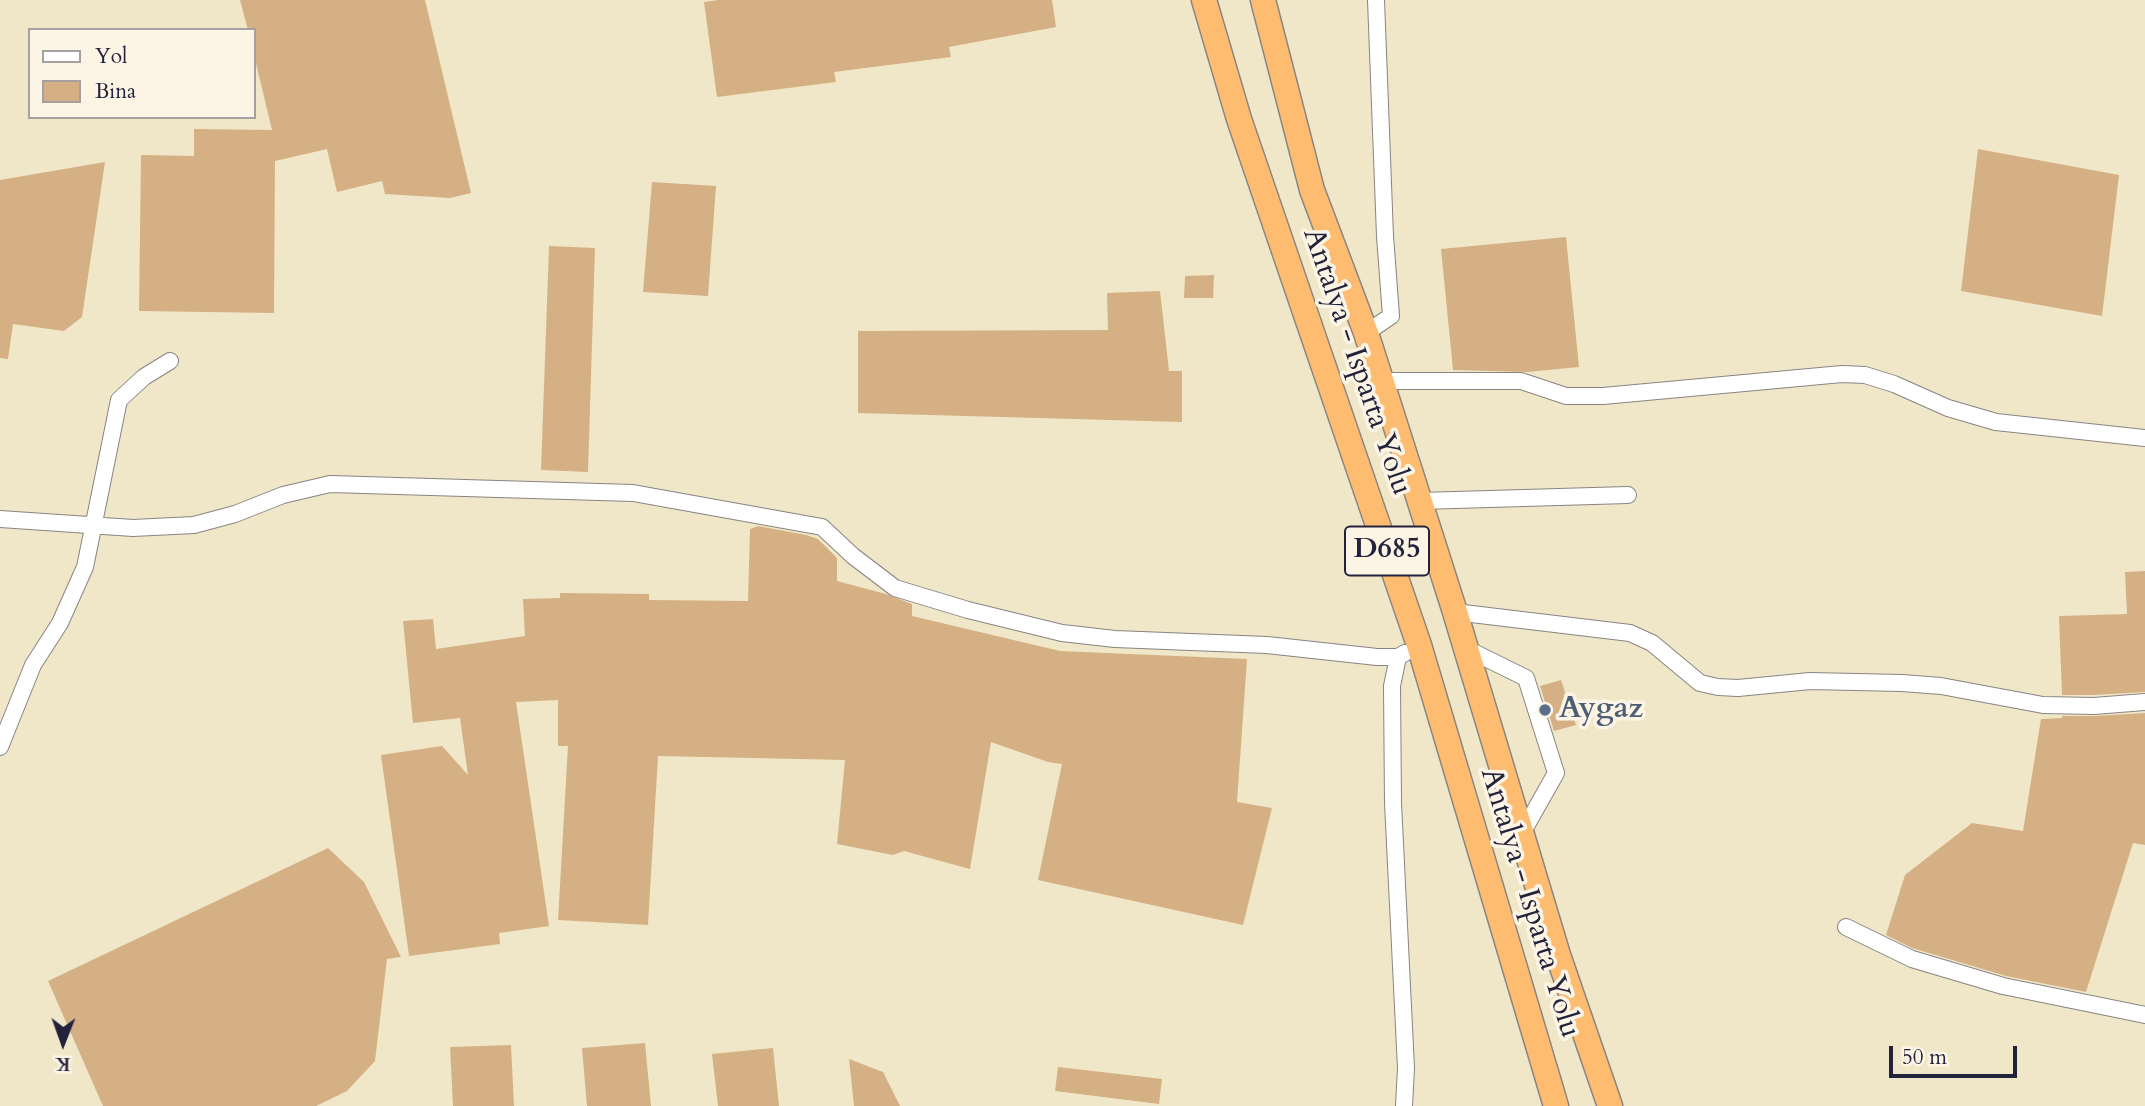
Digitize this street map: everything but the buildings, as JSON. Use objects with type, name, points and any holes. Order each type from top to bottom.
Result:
[{"type":"highway","name":"Antalya - Isparta Yolu","points":[[1204,0],[1239,119],[1556,1106]]},
{"type":"highway","name":"Antalya - Isparta Yolu","points":[[1263,0],[1312,190],[1366,333],[1455,612],[1558,955],[1610,1106]]},
{"type":"street","points":[[1366,333],[1391,316],[1385,236],[1376,0]]},
{"type":"street","points":[[0,747],[33,665],[60,623],[85,567],[119,400],[144,377],[170,361]]},
{"type":"street","points":[[1381,382],[1521,381],[1566,396],[1603,396],[1842,373],[1865,375],[1894,384],[1948,408],[1996,422],[2145,438]]},
{"type":"street","points":[[0,519],[133,528],[194,525],[235,514],[283,495],[331,484],[633,493],[822,527],[853,556],[895,587],[968,610],[1062,633],[1115,639],[1267,645],[1377,657],[1409,651]]},
{"type":"street","points":[[1420,501],[1628,495]]},
{"type":"street","points":[[1455,612],[1630,633],[1652,643],[1700,683],[1718,687],[1738,688],[1810,681],[1902,683],[1941,686],[2043,705],[2094,706],[2145,702]]},
{"type":"street","points":[[1465,648],[1526,678],[1556,773],[1521,835]]},
{"type":"street","points":[[1404,1106],[1406,1068],[1393,803],[1392,686],[1409,651]]},
{"type":"street","points":[[1846,927],[1912,959],[2003,986],[2145,1015]]},
{"type":"place","name":"Aygaz","points":[[1545,710]]}]
